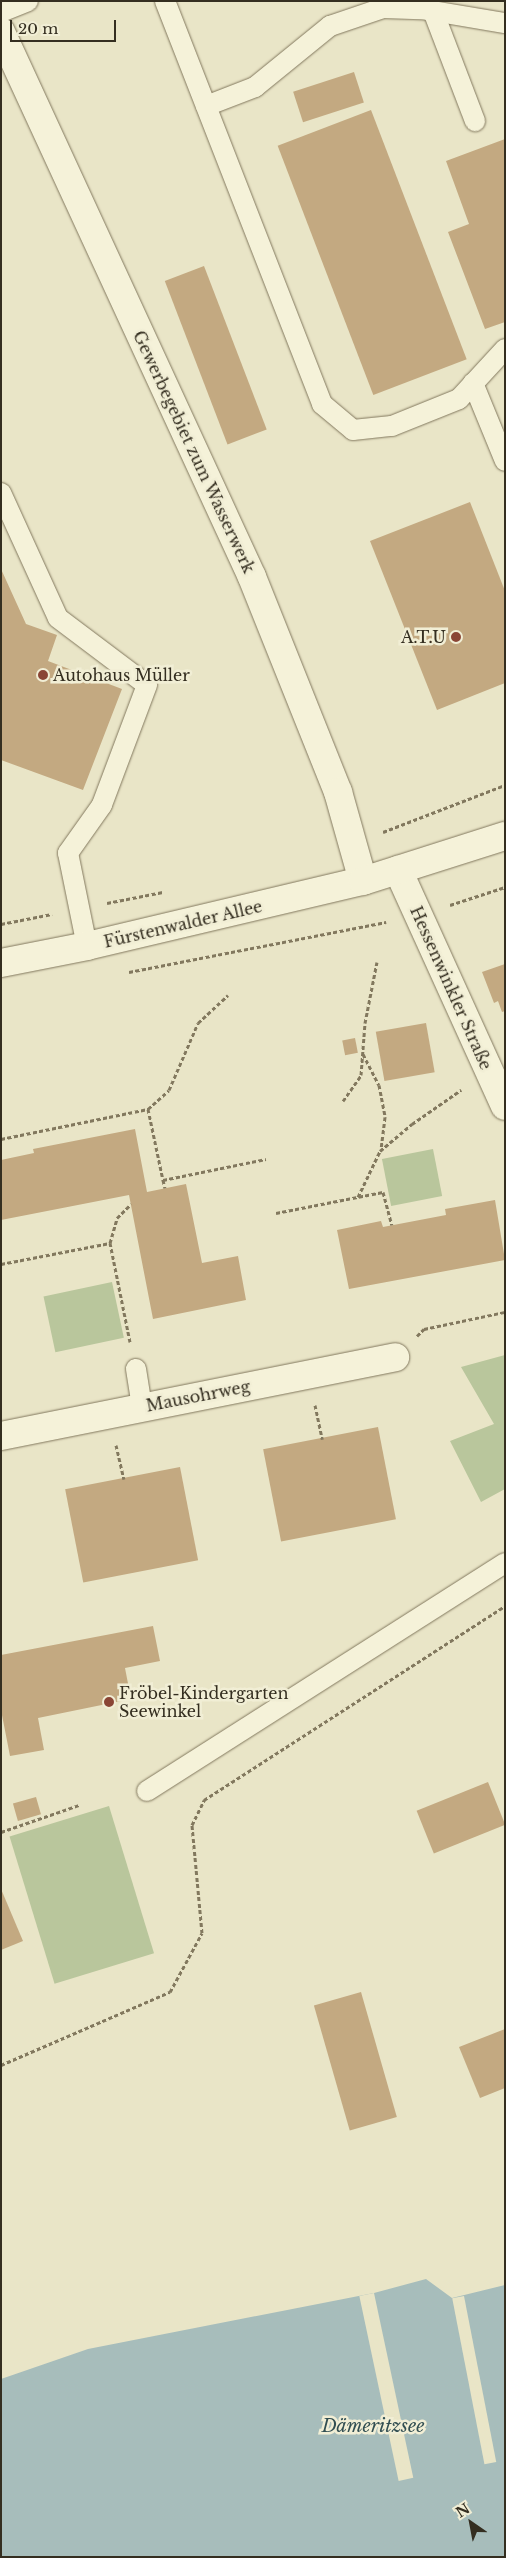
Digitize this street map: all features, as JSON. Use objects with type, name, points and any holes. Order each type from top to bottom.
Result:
[{"type":"street","name":"Gewerbegebiet zum Wasserwerk","points":[[1,32],[252,577],[338,792],[364,881]]},
{"type":"street","name":"Fürstenwalder Allee","points":[[1,962],[87,946],[364,881],[505,836]]},
{"type":"street","name":"Hessenwinkler Straße","points":[[398,870],[505,1106]]},
{"type":"street","name":"Mausohrweg","points":[[1,1436],[395,1357]]},
{"type":"lane","points":[[1,12],[28,1]]},
{"type":"lane","points":[[166,1],[322,404],[353,430],[392,426],[459,399],[505,349]]},
{"type":"lane","points":[[206,106],[255,87],[330,26],[383,8],[433,11],[505,23]]},
{"type":"lane","points":[[433,11],[475,121]]},
{"type":"lane","points":[[473,383],[505,461]]},
{"type":"lane","points":[[1,494],[58,618],[147,684],[102,805],[68,853],[87,946]]},
{"type":"lane","points":[[136,1369],[142,1408]]},
{"type":"lane","points":[[147,1791],[505,1563]]},
{"type":"path","points":[[354,844],[505,785]]},
{"type":"path","points":[[127,972],[418,915],[505,887]]},
{"type":"path","points":[[1,924],[173,890]]},
{"type":"path","points":[[343,1101],[361,1075],[378,962]]},
{"type":"path","points":[[1,1139],[148,1109],[169,1090],[198,1023],[228,995]]},
{"type":"path","points":[[358,1197],[380,1151],[385,1117],[379,1085],[363,1054]]},
{"type":"path","points":[[380,1151],[412,1124],[490,1073]]},
{"type":"path","points":[[148,1109],[165,1188]]},
{"type":"path","points":[[163,1180],[266,1159]]},
{"type":"path","points":[[276,1213],[383,1192],[392,1225]]},
{"type":"path","points":[[131,1204],[117,1218],[110,1242],[136,1369]]},
{"type":"path","points":[[1,1264],[110,1242]]},
{"type":"path","points":[[395,1357],[424,1329],[505,1312]]},
{"type":"path","points":[[313,1394],[322,1439]]},
{"type":"path","points":[[114,1436],[124,1479]]},
{"type":"path","points":[[1,2064],[170,1992],[202,1933],[192,1825],[204,1800],[505,1606]]},
{"type":"path","points":[[1,1832],[79,1805]]},
{"type":"green space","points":[[433,1149],[442,1196],[391,1206],[382,1159]]},
{"type":"green space","points":[[112,1282],[124,1338],[55,1352],[44,1297]]},
{"type":"green space","points":[[505,1355],[505,1489],[481,1502],[450,1441],[494,1424],[461,1367]]},
{"type":"green space","points":[[109,1806],[154,1953],[55,1984],[10,1836]]},
{"type":"water","name":"Dämeritzsee","points":[[426,2279],[452,2298],[505,2285],[505,2557],[1,2557],[1,2379],[88,2349],[374,2293]]},
{"type":"pier","points":[[374,2293],[413,2478],[399,2481],[359,2296]]},
{"type":"pier","points":[[464,2296],[496,2462],[484,2464],[452,2298]]},
{"type":"building","points":[[354,72],[364,102],[303,122],[293,92]]},
{"type":"building","points":[[371,110],[467,359],[373,395],[278,146]]},
{"type":"building","points":[[505,139],[505,322],[485,329],[448,232],[469,224],[446,161]]},
{"type":"building","points":[[204,266],[267,429],[228,444],[165,281]]},
{"type":"building","name":"A.T.U","points":[[470,502],[505,591],[505,683],[437,710],[370,541]]},
{"type":"building","name":"Autohaus Müller","points":[[1,569],[26,624],[57,635],[48,661],[122,689],[83,790],[1,760]]},
{"type":"building","points":[[505,964],[505,1011],[502,1012],[498,1001],[494,1003],[482,972]]},
{"type":"building","points":[[426,1023],[435,1072],[384,1081],[376,1032]]},
{"type":"building","points":[[355,1038],[358,1053],[345,1055],[342,1040]]},
{"type":"building","points":[[135,1129],[147,1192],[186,1184],[202,1263],[238,1256],[246,1300],[153,1319],[129,1195],[1,1220],[1,1160],[34,1153],[33,1149]]},
{"type":"building","points":[[495,1200],[505,1260],[349,1289],[337,1230],[381,1221],[383,1227],[446,1215],[445,1209]]},
{"type":"building","points":[[378,1427],[396,1519],[281,1542],[263,1449]]},
{"type":"building","points":[[180,1467],[198,1560],[83,1583],[65,1489]]},
{"type":"building","points":[[153,1626],[160,1661],[125,1668],[131,1699],[38,1718],[44,1750],[10,1756],[1,1710],[1,1655]]},
{"type":"building","points":[[488,1782],[505,1825],[434,1853],[417,1811]]},
{"type":"building","points":[[36,1797],[41,1814],[18,1821],[13,1804]]},
{"type":"building","points":[[1,1889],[23,1941],[1,1950]]},
{"type":"building","points":[[361,1992],[397,2117],[350,2130],[314,2006]]},
{"type":"building","points":[[505,2029],[505,2088],[480,2098],[459,2047]]},
{"type":"place","name":"A.T.U","points":[[456,637]]},
{"type":"place","name":"Autohaus Müller","points":[[43,675]]},
{"type":"place","name":"Fröbel-Kindergarten Seewinkel","points":[[109,1702]]}]
